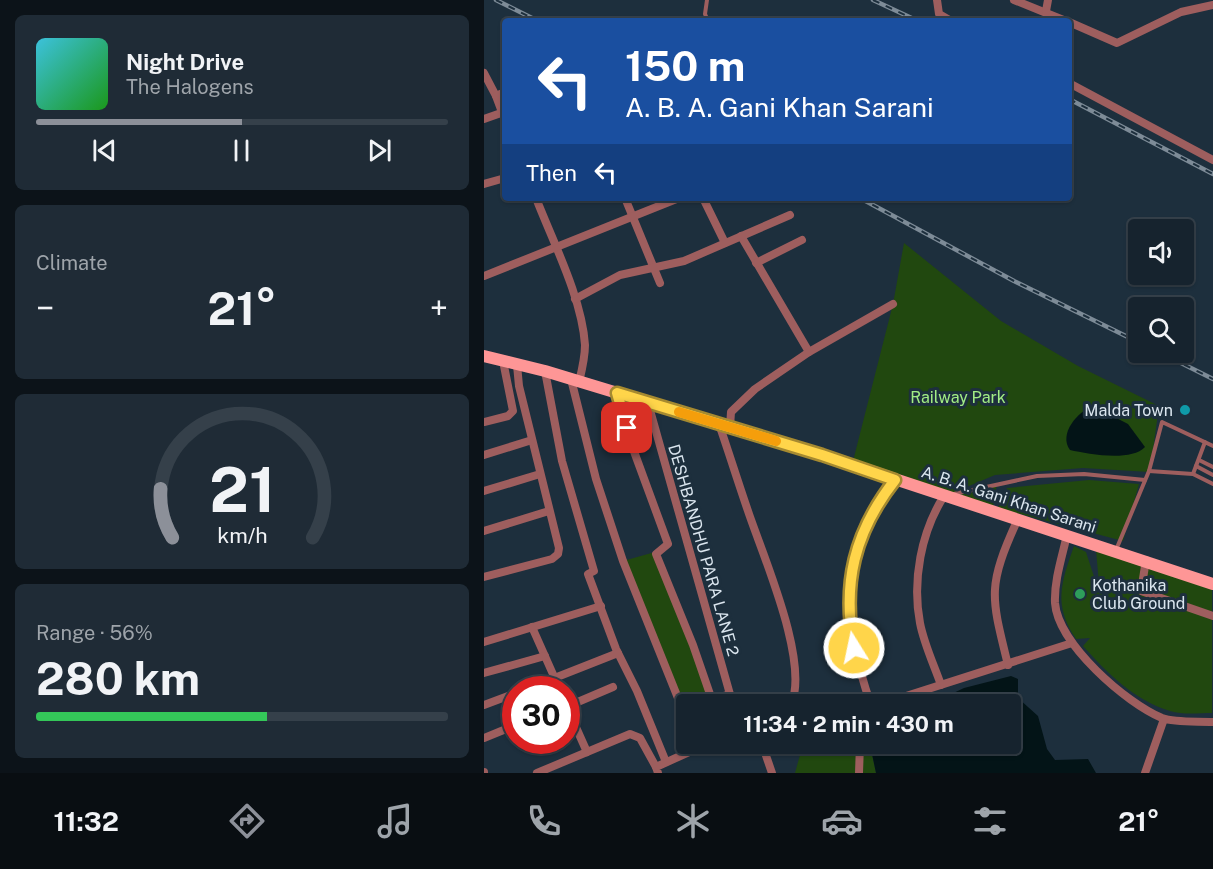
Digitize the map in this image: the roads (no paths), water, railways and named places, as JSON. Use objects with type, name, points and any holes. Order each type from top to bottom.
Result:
[{"type":"main road","name":"A. B. A. Gani Khan Sarani","points":[[484,356],[545,371],[725,426],[1017,521],[1116,550],[1213,584]]},
{"type":"street","points":[[1014,0],[1060,18]]},
{"type":"street","points":[[1046,11],[1048,0]]},
{"type":"street","points":[[937,3],[939,14],[946,18]]},
{"type":"street","points":[[1072,24],[1117,43],[1181,12],[1213,5]]},
{"type":"street","points":[[484,74],[496,96],[502,114]]},
{"type":"street","points":[[1072,85],[1213,160]]},
{"type":"street","points":[[496,96],[502,93]]},
{"type":"street","points":[[484,119],[502,117]]},
{"type":"street","points":[[484,184],[502,179]]},
{"type":"street","points":[[537,201],[575,299],[585,346],[575,380],[596,479],[623,561],[679,694]]},
{"type":"street","points":[[626,201],[660,283]]},
{"type":"street","points":[[484,276],[554,246],[672,201]]},
{"type":"street","points":[[704,201],[725,243]]},
{"type":"street","points":[[575,299],[620,275],[684,261],[790,215]]},
{"type":"street","points":[[741,236],[809,352]]},
{"type":"street","points":[[756,263],[802,240]]},
{"type":"street","points":[[795,694],[796,677],[784,617],[725,426],[731,412],[739,402],[809,352],[893,304]]},
{"type":"street","points":[[484,422],[508,416],[512,411],[503,361]]},
{"type":"street","points":[[484,577],[552,559],[558,554],[559,548],[532,440],[517,365]]},
{"type":"street","points":[[545,371],[562,461],[594,571],[588,574],[618,653],[666,762]]},
{"type":"street","points":[[617,393],[632,446],[668,544],[656,554],[710,694]]},
{"type":"street","name":"DESHBANDHU PARA LANE 2","points":[[648,403],[730,694]]},
{"type":"street","points":[[484,454],[532,440]]},
{"type":"street","points":[[484,490],[540,474]]},
{"type":"street","points":[[867,694],[850,628],[849,584],[856,553],[874,512],[895,480]]},
{"type":"street","points":[[941,685],[920,625],[918,588],[919,567],[927,534],[944,496]]},
{"type":"street","points":[[484,531],[549,511]]},
{"type":"street","points":[[1008,665],[995,612],[994,580],[999,562],[1017,521]]},
{"type":"street","points":[[1067,535],[1055,605],[1063,632],[1100,675],[1164,719],[1213,722]]},
{"type":"street","points":[[1146,560],[1141,591],[1213,616]]},
{"type":"street","points":[[484,642],[601,606]]},
{"type":"street","points":[[532,627],[554,676]]},
{"type":"street","points":[[913,694],[1072,643]]},
{"type":"street","points":[[560,676],[618,653]]},
{"type":"street","points":[[484,673],[545,656]]},
{"type":"street","points":[[580,701],[613,687]]},
{"type":"street","points":[[484,705],[502,698]]},
{"type":"street","points":[[1145,773],[1164,719]]},
{"type":"street","points":[[484,738],[502,731]]},
{"type":"street","points":[[537,773],[630,734],[636,734],[657,770],[682,754]]},
{"type":"street","points":[[580,736],[587,752]]},
{"type":"street","points":[[765,754],[772,773]]},
{"type":"street","points":[[859,773],[860,754]]},
{"type":"lane","points":[[706,0],[707,18]]},
{"type":"lane","points":[[1116,550],[1149,471],[1163,421],[1213,446]]},
{"type":"lane","points":[[1194,474],[1205,442]]},
{"type":"lane","points":[[1198,460],[1213,467]]},
{"type":"lane","points":[[1196,466],[1213,475]]},
{"type":"lane","points":[[1149,471],[1194,474],[1213,484]]},
{"type":"lane","points":[[944,496],[1037,476],[1084,474],[1145,480]]},
{"type":"railway","points":[[496,0],[532,18]]},
{"type":"railway","points":[[873,0],[912,18]]},
{"type":"railway","points":[[1072,101],[1213,174]]},
{"type":"railway","points":[[866,201],[1014,281],[1128,337]]},
{"type":"railway","points":[[1181,363],[1213,379]]},
{"type":"place","name":"Malda Town","points":[[1185,410]]},
{"type":"place","name":"Kothanika Club Ground","points":[[1080,594]]},
{"type":"park label","name":"Railway Park","points":[[958,397]]}]
